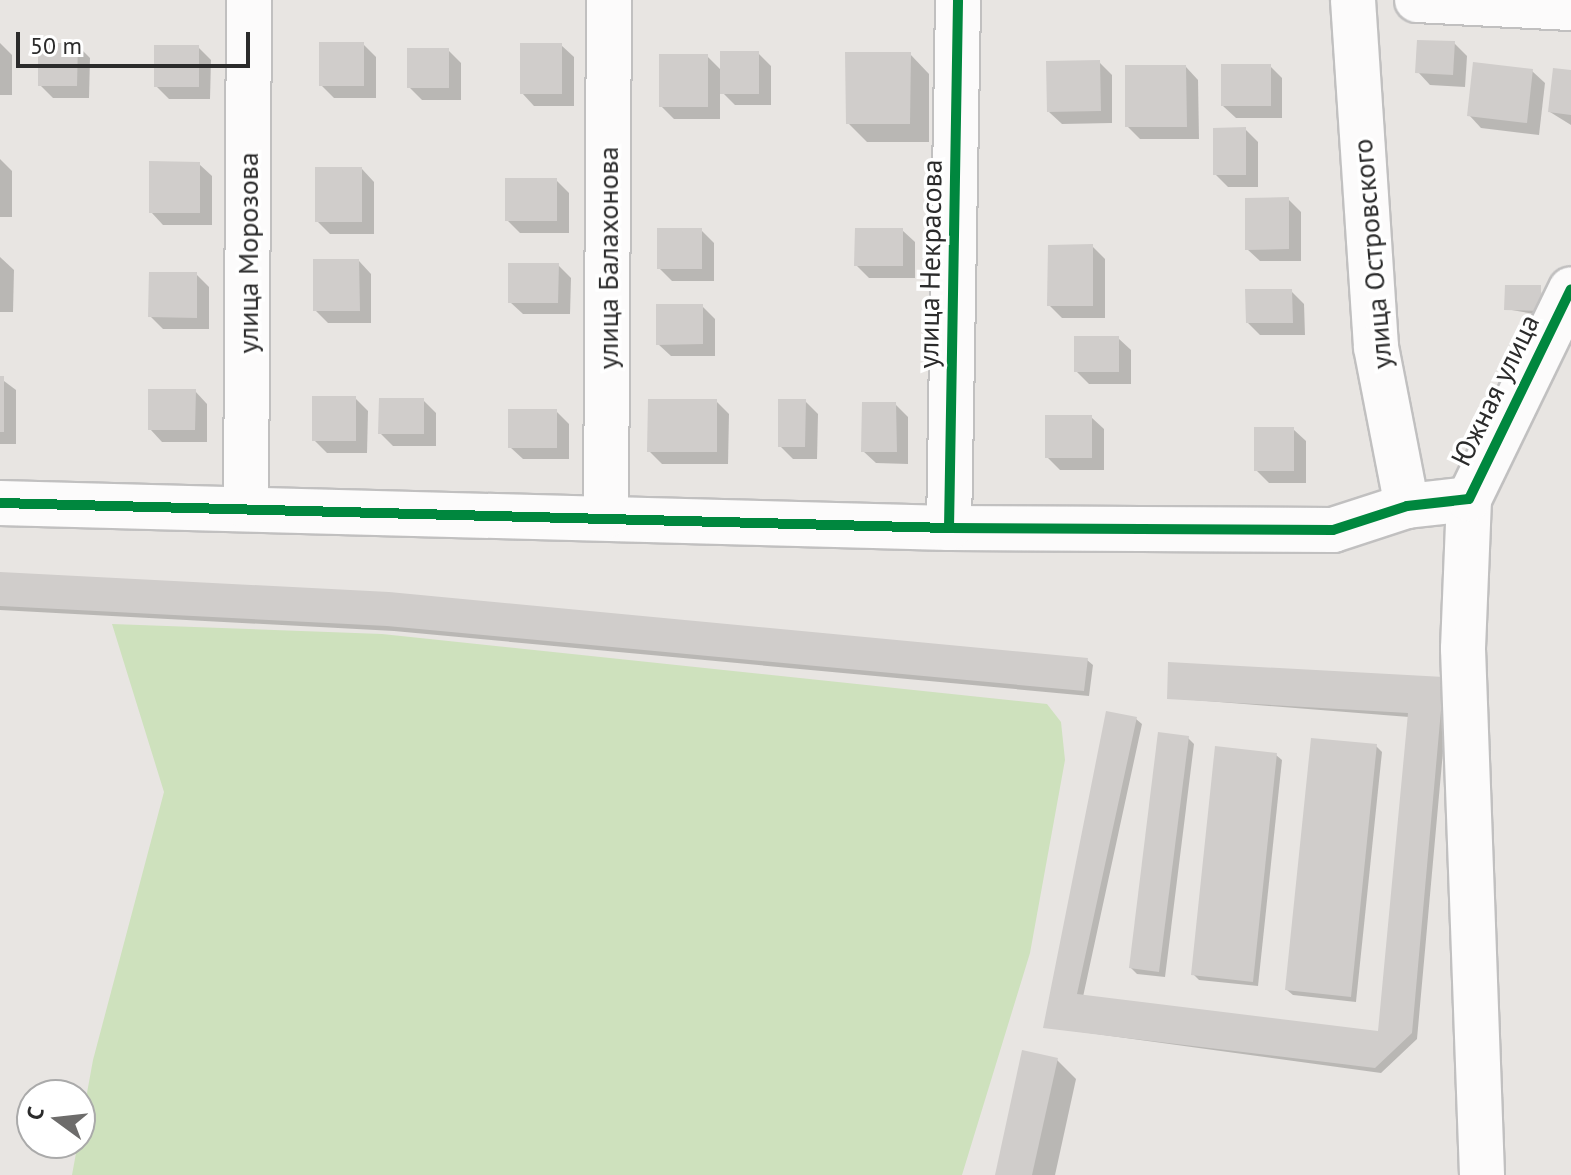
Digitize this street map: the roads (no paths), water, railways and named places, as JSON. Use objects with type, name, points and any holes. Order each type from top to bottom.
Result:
[{"type":"street","name":"улица Морозова","points":[[246,506],[249,0]]},
{"type":"street","name":"улица Балахонова","points":[[606,516],[609,0]]},
{"type":"street","name":"улица Некрасова","points":[[949,528],[958,0]]},
{"type":"street","name":"улица Островского","points":[[1353,0],[1376,347],[1407,506]]},
{"type":"street","points":[[1417,0],[1571,8]]},
{"type":"street","name":"Южная улица","points":[[0,503],[246,506],[949,528],[1333,530],[1407,506],[1469,499],[1571,289]]},
{"type":"street","points":[[1469,499],[1463,649],[1482,1175]]}]
